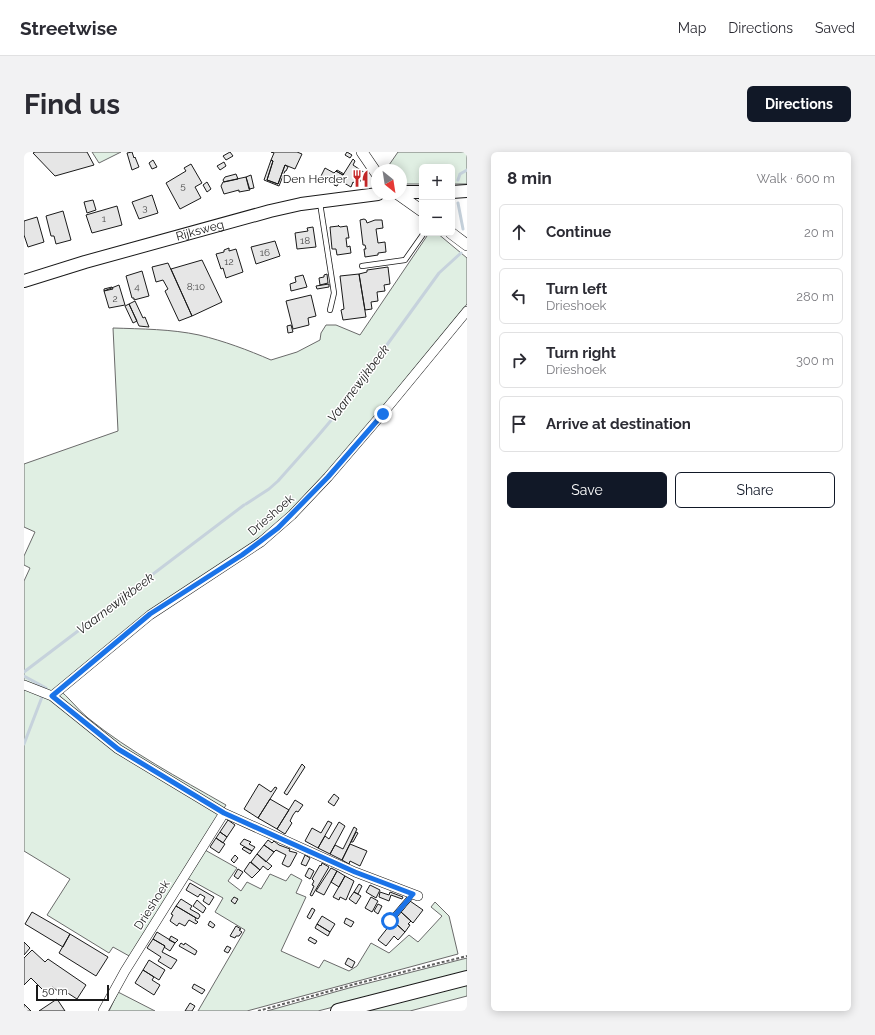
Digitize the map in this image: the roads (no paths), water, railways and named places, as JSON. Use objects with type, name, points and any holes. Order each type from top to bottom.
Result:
[{"type":"main road","points":[[455,192],[467,191]]},
{"type":"main road","points":[[407,193],[419,192]]},
{"type":"main road","name":"Rijksweg","points":[[24,281],[228,221],[293,205],[371,195]]},
{"type":"main road","points":[[338,1011],[467,978]]},
{"type":"street","points":[[362,152],[371,165]]},
{"type":"street","points":[[407,199],[419,209]]},
{"type":"street","points":[[455,236],[467,245]]},
{"type":"street","name":"Drieshoek","points":[[52,696],[150,614],[261,542],[292,515],[328,477],[383,414],[467,311]]},
{"type":"street","points":[[24,685],[52,696],[118,749],[224,813],[355,872],[415,895]]},
{"type":"street","name":"Drieshoek","points":[[103,1011],[125,972],[224,813]]},
{"type":"lane","points":[[320,201],[334,293],[330,310]]},
{"type":"lane","points":[[362,266],[405,260],[422,236]]},
{"type":"lane","points":[[390,921],[415,895]]},
{"type":"waterway","name":"Vaarnewijkbeek","points":[[458,180],[460,174],[467,170]]},
{"type":"waterway","name":"Vaarnewijkbeek","points":[[458,203],[463,229]]},
{"type":"waterway","name":"Vaarnewijkbeek","points":[[246,504],[269,489],[278,481],[317,437],[339,411],[439,273],[461,253]]},
{"type":"waterway","name":"Vaarnewijkbeek","points":[[24,672],[244,505]]},
{"type":"waterway","name":"Vaarnewijkbeek","points":[[24,676],[46,688]]},
{"type":"waterway","name":"Vaarnewijkbeek","points":[[24,744],[42,697]]},
{"type":"place","name":"Den Herder","points":[[360,179]]}]
